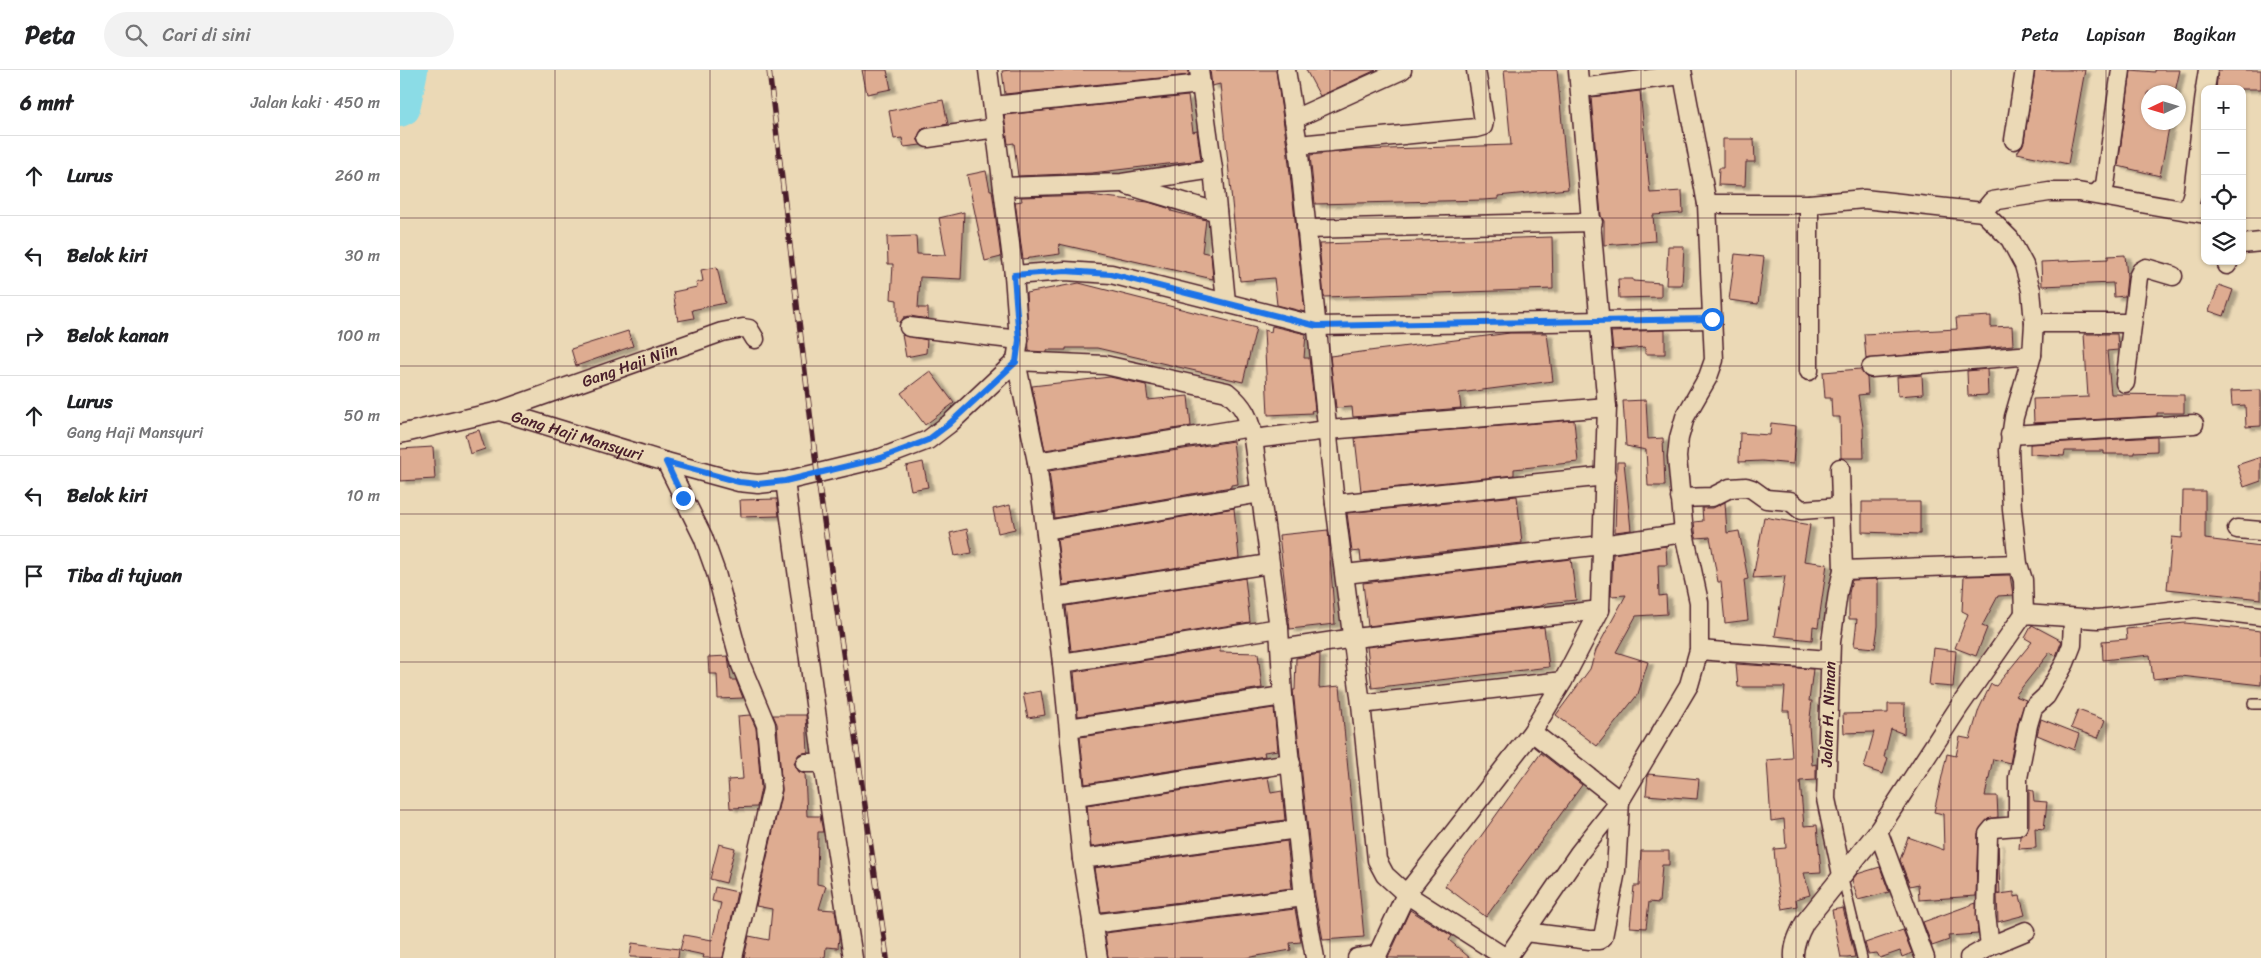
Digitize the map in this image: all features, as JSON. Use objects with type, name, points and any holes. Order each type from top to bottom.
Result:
[{"type":"street","points":[[988,70],[1014,275],[1019,340],[1016,362],[1037,462],[1055,597],[1082,858],[1098,958]]},
{"type":"street","points":[[1286,70],[1298,144],[1335,504],[1354,638],[1377,860],[1385,875],[1406,894],[1506,958],[1579,853],[1620,801],[1689,685],[1699,650],[1699,602],[1684,534],[1677,476],[1679,438],[1685,417],[1708,377],[1714,360],[1707,204],[1682,72],[1580,88]]},
{"type":"street","points":[[1294,119],[1402,70]]},
{"type":"street","points":[[1298,144],[1483,126],[1484,121],[1476,70]]},
{"type":"street","points":[[1357,958],[1377,956],[1406,894],[1532,732],[1563,681],[1600,610],[1607,407],[1593,222],[1578,70]]},
{"type":"street","points":[[2014,140],[2025,70]]},
{"type":"street","points":[[2096,194],[2105,185],[2121,70]]},
{"type":"street","points":[[2206,85],[2208,70]]},
{"type":"street","points":[[993,106],[1200,77],[1213,169],[1226,302]]},
{"type":"street","points":[[1983,212],[1992,202],[2050,192],[2096,194],[2196,212],[2193,192],[2201,127]]},
{"type":"street","points":[[928,138],[996,128]]},
{"type":"street","points":[[1003,187],[1122,183],[1213,169]]},
{"type":"street","points":[[1122,183],[1217,212]]},
{"type":"street","points":[[1707,204],[1809,204],[1864,199],[1983,212],[2010,239],[2024,265],[2031,290],[2034,323],[2032,355],[2010,435],[2012,509],[2018,564],[2023,580],[2024,614],[1959,707],[1878,831],[1805,922],[1796,943],[1794,958]]},
{"type":"street","points":[[1809,204],[1809,372]]},
{"type":"street","points":[[1306,229],[1593,222]]},
{"type":"street","points":[[2246,244],[2261,242]]},
{"type":"street","points":[[2125,383],[2138,277],[2141,270],[2146,268],[2173,276]]},
{"type":"street","points":[[1014,275],[1065,271],[1111,274],[1317,326],[1712,319]]},
{"type":"street","points":[[2034,323],[2132,323]]},
{"type":"street","points":[[909,327],[1019,340]]},
{"type":"street","name":"Gang Haji Niin","points":[[499,411],[722,332],[743,328],[749,329],[755,339]]},
{"type":"street","points":[[1871,368],[2032,355]]},
{"type":"street","points":[[1016,362],[1105,365],[1227,392],[1241,404],[1252,433],[1261,493],[1279,628],[1290,763],[1304,897],[1315,958]]},
{"type":"street","name":"Gang Haji Mansyuri","points":[[400,434],[499,411],[666,462],[739,482],[758,484],[785,481],[881,458],[928,440],[949,424],[1016,362]]},
{"type":"street","points":[[1037,462],[1252,433],[1328,430],[1607,407]]},
{"type":"street","points":[[2010,435],[2194,424]]},
{"type":"street","points":[[666,462],[703,537],[716,573],[741,664],[766,725],[772,789],[733,958]]},
{"type":"street","name":"Jalan H. Niman","points":[[1840,468],[1844,570],[1834,614],[1830,660],[1826,799],[1842,875]]},
{"type":"street","points":[[1335,504],[1606,476]]},
{"type":"street","points":[[785,481],[823,763],[853,958]]},
{"type":"street","points":[[1680,498],[1712,497],[1730,488],[1746,487],[1766,499],[1790,501],[1801,510],[1841,507]]},
{"type":"street","points":[[1046,530],[1261,493]]},
{"type":"street","points":[[2237,529],[2261,531]]},
{"type":"street","points":[[1345,574],[1684,534]]},
{"type":"street","points":[[1055,597],[1269,564]]},
{"type":"street","points":[[1844,570],[2018,564]]},
{"type":"street","points":[[2024,614],[2073,619],[2098,619],[2195,608],[2261,616]]},
{"type":"street","points":[[1281,649],[1354,638],[1600,610]]},
{"type":"street","points":[[1990,946],[1986,914],[1988,834],[1993,828],[2018,826],[2018,778],[2028,725],[2033,708],[2052,686],[2065,663],[2072,645],[2073,619]]},
{"type":"street","points":[[1062,663],[1279,628]]},
{"type":"street","points":[[1699,650],[1830,660]]},
{"type":"street","points":[[1361,704],[1563,681]]},
{"type":"street","points":[[1068,728],[1284,696]]},
{"type":"street","points":[[1532,732],[1620,801]]},
{"type":"street","points":[[805,764],[823,763]]},
{"type":"street","points":[[1076,796],[1290,763]]},
{"type":"street","points":[[1525,932],[1590,940],[1603,938],[1616,871],[1620,801]]},
{"type":"street","points":[[1082,858],[1297,829]]},
{"type":"street","points":[[1878,831],[1925,958]]},
{"type":"street","points":[[1092,924],[1304,897]]},
{"type":"street","points":[[1969,958],[1990,946],[2026,931]]},
{"type":"lane","name":"Jalan H. Niman","points":[[1842,875],[1862,958]]},
{"type":"building","points":[[862,70],[887,70],[891,89],[867,94]]},
{"type":"building","points":[[1189,70],[1189,75],[1005,94],[1002,71]]},
{"type":"building","points":[[1210,70],[1276,70],[1287,146],[1305,312],[1277,305],[1274,278],[1240,281],[1220,84],[1212,86]]},
{"type":"building","points":[[1306,70],[1376,70],[1320,96]]},
{"type":"building","points":[[1504,70],[1557,70],[1568,189],[1498,196],[1498,199],[1483,200],[1315,204],[1310,155],[1358,150],[1511,145]]},
{"type":"building","points":[[2035,70],[2085,70],[2068,164],[2017,153],[2024,142]]},
{"type":"building","points":[[2131,70],[2155,72],[2155,70],[2180,70],[2177,85],[2141,85],[2141,130],[2169,130],[2160,176],[2118,166]]},
{"type":"building","points":[[2218,70],[2261,70],[2261,89],[2246,89],[2246,85],[2216,85]]},
{"type":"building","points":[[1640,91],[1650,193],[1682,191],[1683,213],[1653,215],[1655,241],[1604,245],[1604,221],[1601,216],[1591,97]]},
{"type":"building","points":[[1188,96],[1193,132],[1197,131],[1201,160],[1092,173],[1018,176],[1014,143],[1008,144],[1004,115]]},
{"type":"building","points":[[943,100],[948,124],[922,129],[917,139],[921,145],[904,147],[902,138],[894,139],[889,111]]},
{"type":"building","points":[[1723,139],[1754,139],[1755,162],[1746,162],[1745,186],[1718,185],[1719,168],[1723,168]]},
{"type":"building","points":[[986,171],[990,190],[992,190],[1001,257],[985,261],[967,175]]},
{"type":"building","points":[[1089,195],[1148,202],[1171,209],[1171,211],[1206,220],[1202,252],[1211,254],[1213,279],[1059,244],[1060,254],[1023,259],[1015,202],[1022,201],[1021,197]]},
{"type":"building","points":[[964,212],[961,279],[920,277],[918,308],[928,308],[928,319],[910,316],[904,317],[900,323],[897,321],[897,300],[891,299],[893,264],[888,264],[887,237],[916,236],[917,254],[946,255],[939,218]]},
{"type":"building","points":[[1552,237],[1553,289],[1324,297],[1319,244]]},
{"type":"building","points":[[1668,246],[1684,246],[1682,285],[1666,285]]},
{"type":"building","points":[[1735,254],[1764,257],[1758,304],[1729,300]]},
{"type":"building","points":[[2125,255],[2127,277],[2125,296],[2114,297],[2113,283],[2042,286],[2041,262],[2108,259],[2108,256]]},
{"type":"building","points":[[717,267],[725,303],[692,310],[694,318],[678,321],[673,292],[697,287],[696,283],[703,281],[701,270]]},
{"type":"building","points":[[1618,279],[1661,283],[1661,297],[1619,298]]},
{"type":"building","points":[[1079,283],[1256,328],[1243,382],[1097,348],[1066,348],[1066,350],[1047,350],[1047,352],[1029,351],[1026,293]]},
{"type":"building","points":[[2219,285],[2233,290],[2224,316],[2209,311]]},
{"type":"building","points":[[1991,316],[1991,327],[2012,326],[2013,345],[1866,359],[1864,334],[1957,329],[1956,318]]},
{"type":"building","points":[[1272,326],[1306,334],[1304,358],[1309,358],[1315,410],[1311,411],[1312,413],[1268,415],[1264,330],[1271,332]]},
{"type":"building","points":[[1665,330],[1665,354],[1645,354],[1645,347],[1613,350],[1611,332]]},
{"type":"building","points":[[628,331],[633,346],[576,366],[571,349]]},
{"type":"building","points":[[1510,333],[1547,333],[1553,381],[1459,393],[1461,408],[1353,417],[1352,407],[1336,408],[1330,356]]},
{"type":"building","points":[[2084,334],[2117,334],[2118,350],[2107,351],[2111,394],[2184,395],[2184,413],[2157,413],[2157,416],[2034,423],[2033,399],[2088,397]]},
{"type":"building","points":[[902,335],[927,340],[926,353],[906,357]]},
{"type":"building","points":[[1860,369],[1867,378],[1868,394],[1858,395],[1863,427],[1864,458],[1841,458],[1840,417],[1832,417],[1831,398],[1825,398],[1823,372]]},
{"type":"building","points":[[1987,369],[1988,395],[1968,396],[1967,371]]},
{"type":"building","points":[[930,371],[954,403],[925,425],[901,393]]},
{"type":"building","points":[[1922,375],[1923,394],[1898,396],[1897,377]]},
{"type":"building","points":[[1110,377],[1146,385],[1148,400],[1188,396],[1191,426],[1045,450],[1032,386]]},
{"type":"building","points":[[2261,390],[2261,426],[2246,427],[2245,405],[2232,406],[2231,391]]},
{"type":"building","points":[[1646,400],[1648,439],[1663,438],[1665,486],[1648,486],[1646,450],[1626,446],[1623,401]]},
{"type":"building","points":[[1574,420],[1578,462],[1514,469],[1514,475],[1361,491],[1355,438]]},
{"type":"building","points":[[1771,423],[1796,426],[1793,464],[1762,461],[1739,462],[1740,433],[1770,435]]},
{"type":"building","points":[[479,430],[485,449],[470,454],[465,434]]},
{"type":"building","points":[[2157,437],[2157,451],[2134,452],[2134,454],[2104,454],[2104,451],[2065,451],[2064,456],[2030,454],[2030,444]]},
{"type":"building","points":[[1233,441],[1238,484],[1231,485],[1231,487],[1055,518],[1049,471]]},
{"type":"building","points":[[433,447],[435,479],[400,481],[400,449]]},
{"type":"building","points":[[2261,457],[2261,481],[2244,487],[2237,465]]},
{"type":"building","points":[[923,462],[928,487],[911,490],[906,466]]},
{"type":"building","points":[[1617,462],[1624,462],[1631,530],[1615,532]]},
{"type":"building","points":[[2183,491],[2205,491],[2205,539],[2261,546],[2261,599],[2167,589],[2172,537],[2182,538]]},
{"type":"building","points":[[1517,496],[1522,543],[1361,561],[1360,551],[1352,552],[1347,513]]},
{"type":"building","points":[[777,499],[779,516],[741,517],[740,500]]},
{"type":"building","points":[[1725,502],[1727,533],[1739,531],[1748,579],[1744,580],[1748,620],[1725,623],[1721,582],[1718,582],[1710,537],[1696,538],[1694,522],[1703,521],[1702,508],[1713,508]]},
{"type":"building","points":[[1862,502],[1920,502],[1920,534],[1862,532]]},
{"type":"building","points":[[1010,505],[1015,529],[998,533],[993,509]]},
{"type":"building","points":[[1234,508],[1239,558],[1063,585],[1057,539]]},
{"type":"building","points":[[1764,517],[1810,525],[1804,561],[1827,564],[1818,627],[1813,626],[1812,640],[1775,636],[1785,576],[1753,578]]},
{"type":"building","points":[[967,529],[972,553],[955,556],[950,533]]},
{"type":"building","points":[[1328,530],[1335,624],[1290,629],[1279,535]]},
{"type":"building","points":[[1666,546],[1667,565],[1658,565],[1659,596],[1666,595],[1667,614],[1636,616],[1616,652],[1648,662],[1638,694],[1597,746],[1556,715],[1590,669],[1596,650],[1626,595],[1611,596],[1613,554]]},
{"type":"building","points":[[1571,559],[1576,600],[1547,603],[1541,606],[1368,626],[1363,583]]},
{"type":"building","points":[[2010,575],[2013,595],[1998,596],[1982,626],[1987,628],[1976,656],[1955,648],[1968,614],[1962,611],[1964,576]]},
{"type":"building","points":[[1245,578],[1250,622],[1071,651],[1066,606]]},
{"type":"building","points":[[1878,579],[1878,626],[1875,648],[1854,646],[1857,619],[1849,619],[1849,593],[1852,580]]},
{"type":"building","points":[[2185,623],[2261,631],[2261,685],[2181,676],[2153,679],[2150,655],[2103,660],[2102,641],[2127,639],[2126,629]]},
{"type":"building","points":[[2032,625],[2062,641],[2056,656],[2050,652],[2015,696],[2026,700],[2018,722],[2010,763],[1993,759],[1985,796],[1997,796],[1998,817],[1988,819],[1978,833],[1976,896],[1919,900],[1918,884],[1910,886],[1900,860],[1908,837],[1944,850],[1943,814],[1934,812],[1947,754],[1956,756],[1960,737],[1970,739],[1979,709],[1991,684],[1996,686],[2032,642],[2025,638]]},
{"type":"building","points":[[1544,627],[1549,667],[1372,688],[1367,647]]},
{"type":"building","points":[[1220,648],[1220,652],[1258,653],[1262,688],[1078,716],[1074,672]]},
{"type":"building","points":[[1933,648],[1956,651],[1953,687],[1929,685]]},
{"type":"building","points":[[1320,654],[1319,688],[1340,686],[1364,937],[1323,940],[1315,896],[1293,690],[1295,690],[1296,658]]},
{"type":"building","points":[[728,656],[731,680],[736,680],[743,698],[718,699],[717,674],[709,674],[708,657]]},
{"type":"building","points":[[1736,664],[1813,669],[1809,701],[1812,701],[1809,726],[1812,765],[1816,764],[1816,780],[1800,781],[1804,826],[1817,825],[1821,872],[1804,873],[1810,895],[1796,899],[1797,906],[1782,909],[1777,884],[1774,849],[1786,848],[1784,819],[1771,821],[1767,760],[1792,758],[1789,711],[1783,711],[1785,687],[1738,687]]},
{"type":"building","points":[[1041,691],[1045,715],[1028,718],[1023,694]]},
{"type":"building","points":[[1888,704],[1905,704],[1904,734],[1891,729],[1884,757],[1888,758],[1883,774],[1864,768],[1874,732],[1844,733],[1843,714],[1888,713]]},
{"type":"building","points":[[1274,708],[1278,750],[1264,752],[1265,756],[1085,784],[1080,737]]},
{"type":"building","points":[[2078,710],[2105,720],[2098,738],[2071,728]]},
{"type":"building","points":[[750,715],[756,728],[761,788],[757,807],[730,808],[728,780],[743,779],[738,716]]},
{"type":"building","points":[[773,715],[806,715],[808,752],[799,754],[794,763],[799,772],[805,774],[807,816],[820,816],[823,832],[818,832],[817,884],[826,886],[819,909],[835,910],[839,937],[838,948],[826,947],[825,958],[744,958],[749,936],[769,940],[772,909],[756,906],[782,791],[777,724]]},
{"type":"building","points":[[2041,719],[2079,734],[2074,750],[2037,735]]},
{"type":"building","points":[[1541,753],[1582,785],[1486,917],[1445,886]]},
{"type":"building","points":[[1648,774],[1699,779],[1697,799],[1646,795]]},
{"type":"building","points":[[1268,777],[1271,793],[1282,791],[1285,820],[1091,847],[1087,805]]},
{"type":"building","points":[[2029,790],[2033,791],[2034,801],[2047,802],[2044,829],[2035,828],[2036,848],[2019,849],[2020,836],[2027,831],[2029,826]]},
{"type":"building","points":[[1287,841],[1292,888],[1101,912],[1094,868]]},
{"type":"building","points":[[1998,842],[2000,894],[1997,894]]},
{"type":"building","points":[[719,844],[735,848],[726,883],[710,879]]},
{"type":"building","points":[[1641,851],[1669,851],[1669,865],[1662,865],[1659,903],[1649,902],[1646,928],[1630,927],[1634,886],[1639,886]]},
{"type":"building","points":[[1880,867],[1889,892],[1858,900],[1852,880],[1857,874]]},
{"type":"building","points":[[715,887],[737,892],[723,958],[703,958],[704,955],[680,950],[684,935],[712,940],[721,903],[712,901]]},
{"type":"building","points":[[2014,892],[2014,897],[2020,896],[2025,915],[1998,922],[1997,895]]},
{"type":"building","points":[[1976,903],[1978,934],[1948,936],[1949,940],[1932,946],[1923,922]]},
{"type":"building","points":[[1843,908],[1855,957],[1841,958],[1832,910]]},
{"type":"building","points":[[1295,909],[1301,942],[1290,943],[1291,950],[1245,958],[1108,958],[1105,933]]},
{"type":"building","points":[[1410,910],[1452,936],[1449,940],[1470,958],[1388,958]]},
{"type":"building","points":[[1903,930],[1912,953],[1902,957],[1900,951],[1880,958],[1877,953],[1868,954],[1865,943]]},
{"type":"building","points":[[632,943],[679,949],[678,958],[630,957]]},
{"type":"waterway","points":[[400,111],[404,109],[412,70]]},
{"type":"railway","points":[[769,70],[817,472],[887,958]]},
{"type":"route","points":[[683,498],[666,462],[739,482],[758,484],[785,481],[881,458],[928,440],[949,424],[1016,362],[1019,340],[1014,275],[1065,271],[1111,274],[1317,326],[1712,319]]}]
